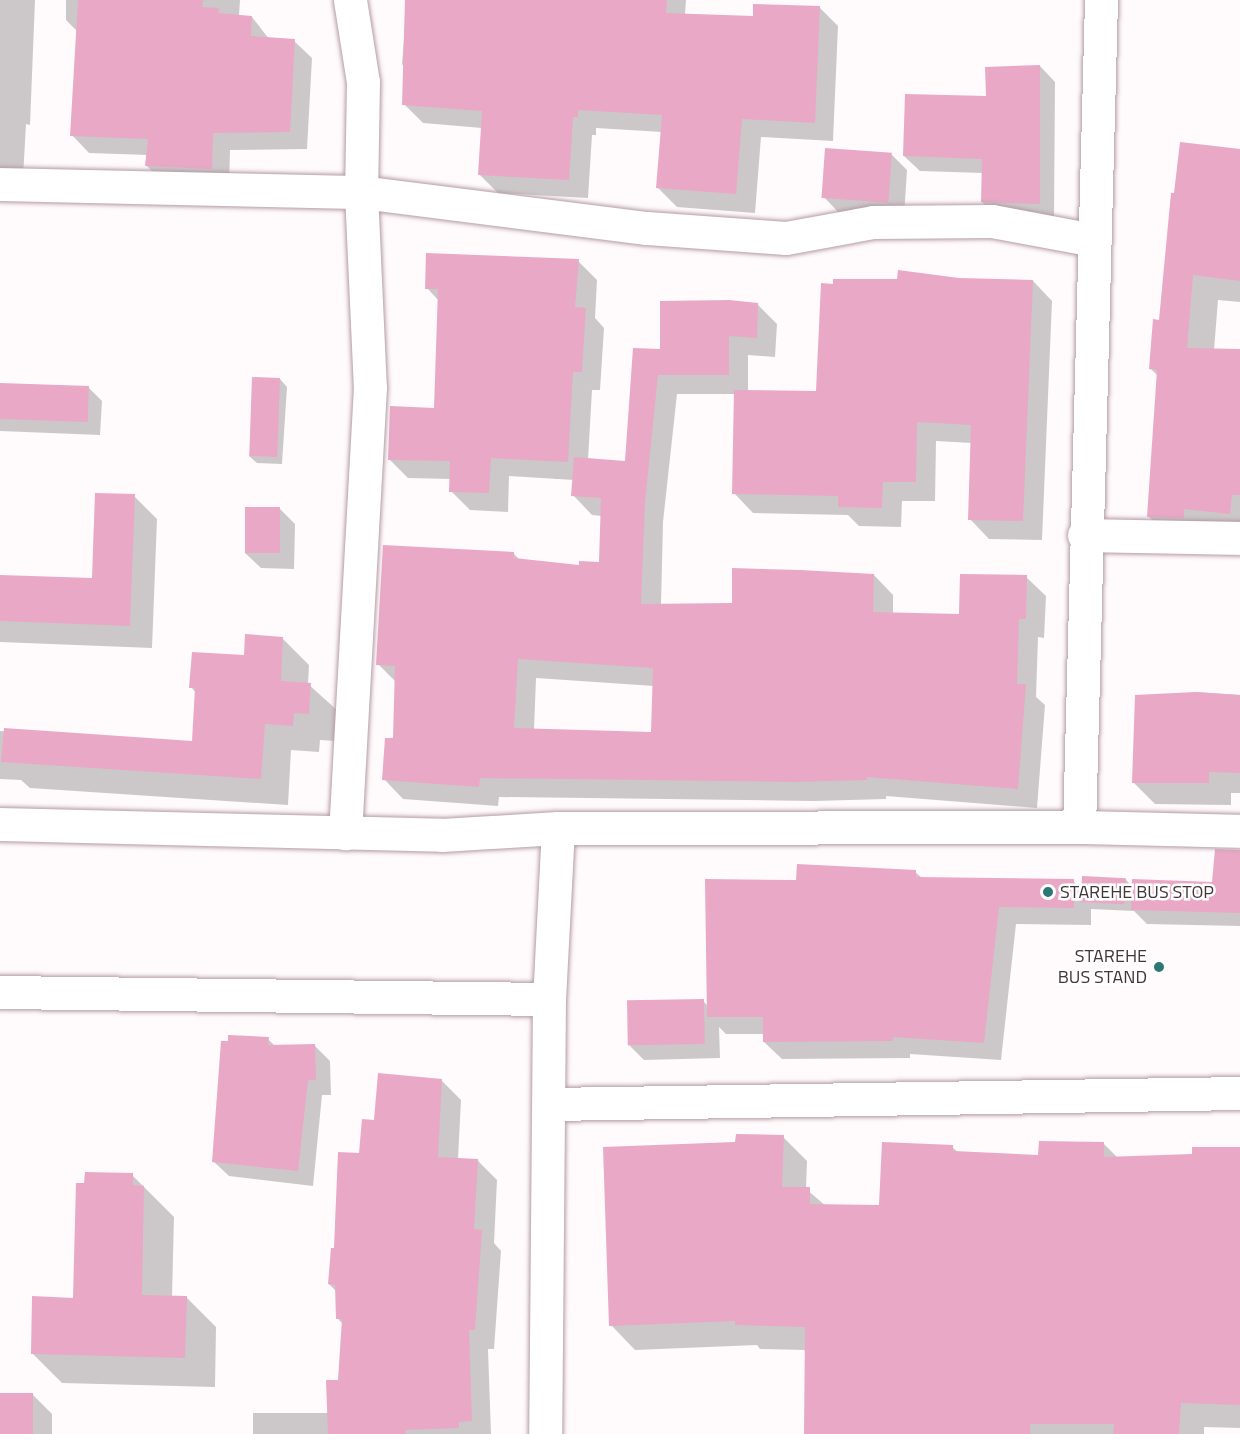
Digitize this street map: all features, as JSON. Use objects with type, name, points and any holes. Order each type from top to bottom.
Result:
[{"type":"street","points":[[345,832],[370,387],[361,192],[363,82],[350,0]]},
{"type":"street","points":[[1079,827],[1084,535],[1101,0]]},
{"type":"street","points":[[0,184],[361,192],[647,228],[786,238],[873,222],[992,221],[1094,240]]},
{"type":"street","points":[[1084,535],[1240,538]]},
{"type":"street","points":[[0,824],[442,836],[558,828],[1079,827],[1240,831]]},
{"type":"street","points":[[545,1434],[550,1104],[549,999],[558,828]]},
{"type":"street","points":[[0,992],[549,999]]},
{"type":"street","points":[[550,1104],[1240,1094]]},
{"type":"building","points":[[78,0],[203,0],[202,7],[219,8],[218,13],[252,16],[251,36],[295,39],[290,132],[213,133],[212,169],[145,166],[148,139],[70,136]]},
{"type":"building","points":[[405,0],[667,0],[666,13],[753,16],[753,4],[820,6],[815,123],[742,119],[736,194],[656,188],[662,115],[578,110],[578,117],[573,117],[569,180],[478,175],[482,111],[402,105]]},
{"type":"building","points":[[1040,65],[1040,204],[981,202],[982,159],[903,156],[905,94],[986,96],[985,67]]},
{"type":"building","points":[[1180,142],[1240,149],[1240,281],[1193,275],[1187,348],[1240,349],[1240,495],[1232,495],[1230,514],[1184,509],[1184,518],[1147,517],[1157,370],[1149,369],[1153,319],[1159,320],[1171,193],[1174,193]]},
{"type":"building","points":[[825,148],[892,153],[888,203],[822,198]]},
{"type":"building","points":[[426,253],[579,259],[575,307],[586,308],[582,372],[573,372],[568,462],[491,458],[489,493],[449,492],[450,461],[388,460],[390,406],[434,408],[438,289],[425,289]]},
{"type":"building","points":[[898,270],[959,278],[1033,280],[1023,521],[968,520],[971,425],[917,422],[916,482],[883,482],[882,508],[838,507],[838,496],[732,494],[734,390],[816,391],[821,283],[833,284],[833,279],[897,279]]},
{"type":"building","points":[[729,300],[758,303],[757,338],[729,336],[729,375],[658,375],[645,502],[641,604],[732,603],[732,568],[800,570],[874,574],[873,612],[959,614],[960,574],[1027,575],[1026,619],[1019,619],[1017,684],[1026,684],[1018,789],[867,777],[867,780],[794,782],[480,778],[479,787],[382,780],[385,738],[393,738],[395,666],[376,665],[383,545],[514,552],[514,558],[579,565],[579,561],[599,562],[601,498],[571,496],[574,457],[625,461],[633,348],[660,349],[660,301]],"holes":[[[518,659],[653,668],[651,732],[514,728]]]},
{"type":"building","points":[[252,377],[280,378],[277,457],[249,456]]},
{"type":"building","points":[[0,383],[89,386],[88,422],[0,419]]},
{"type":"building","points":[[95,493],[135,494],[130,626],[0,621],[0,575],[92,578]]},
{"type":"building","points":[[245,507],[280,507],[280,553],[245,553]]},
{"type":"building","points":[[245,634],[283,637],[281,681],[311,683],[309,714],[294,713],[293,726],[265,724],[261,779],[1,762],[4,728],[192,741],[195,688],[189,688],[192,652],[244,655]]},
{"type":"building","points":[[1195,692],[1240,695],[1240,773],[1209,772],[1209,783],[1132,783],[1135,695]]},
{"type":"building","points":[[1215,849],[1240,850],[1240,913],[1131,910],[1132,879],[1212,882]]},
{"type":"building","points":[[797,864],[916,870],[916,877],[1074,879],[1074,908],[999,907],[984,1043],[893,1037],[893,1041],[763,1042],[763,1017],[707,1017],[705,879],[796,880]]},
{"type":"building","points":[[1082,876],[1126,878],[1125,904],[1081,902]]},
{"type":"building","points":[[704,999],[705,1044],[628,1045],[627,1000]]},
{"type":"building","points":[[228,1035],[269,1037],[268,1045],[315,1044],[316,1080],[308,1080],[298,1171],[212,1162],[221,1041],[228,1041]]},
{"type":"building","points":[[378,1073],[442,1079],[438,1157],[478,1159],[474,1229],[482,1230],[475,1330],[469,1330],[472,1421],[459,1422],[459,1428],[405,1430],[406,1434],[328,1434],[326,1380],[338,1380],[342,1319],[336,1319],[335,1285],[328,1284],[331,1248],[334,1248],[338,1152],[359,1153],[362,1119],[374,1120]]},
{"type":"building","points":[[736,1134],[784,1135],[782,1187],[810,1187],[810,1204],[879,1205],[882,1142],[953,1145],[953,1151],[1038,1155],[1039,1141],[1104,1142],[1104,1157],[1192,1154],[1192,1147],[1240,1147],[1240,1405],[1181,1403],[1179,1434],[1113,1434],[1114,1424],[1030,1424],[1030,1434],[804,1434],[805,1327],[735,1325],[735,1321],[609,1326],[603,1147],[735,1142]]},
{"type":"building","points":[[85,1172],[133,1173],[133,1185],[144,1186],[142,1295],[187,1296],[185,1358],[31,1354],[32,1296],[73,1298],[76,1183],[84,1183]]},
{"type":"building","points":[[0,1393],[33,1393],[33,1434],[0,1434]]},
{"type":"place","name":"STAREHE BUS STOP","points":[[1048,892]]},
{"type":"place","name":"STAREHE BUS STAND","points":[[1159,967]]}]
